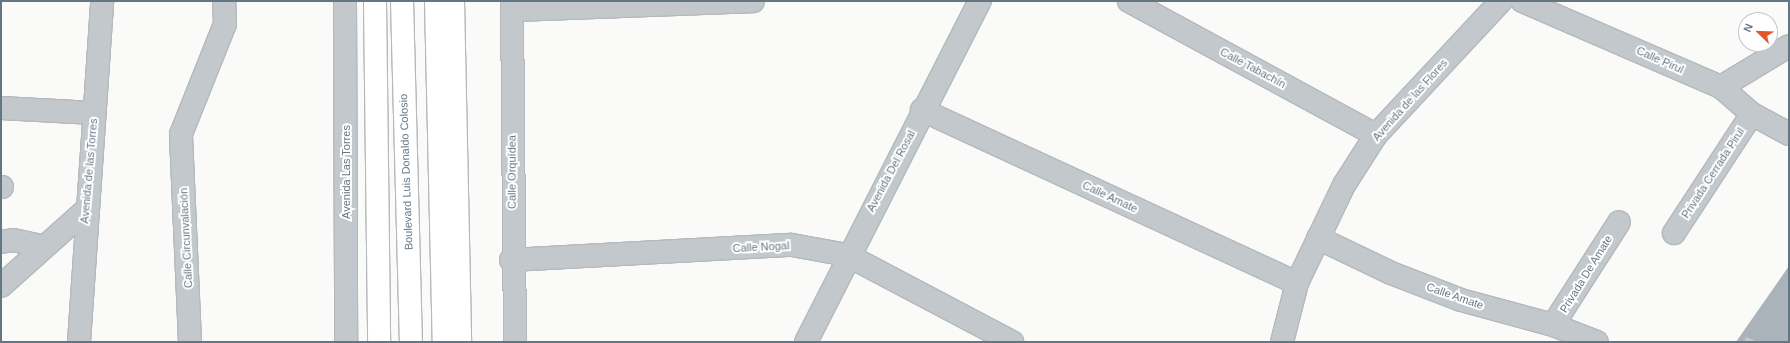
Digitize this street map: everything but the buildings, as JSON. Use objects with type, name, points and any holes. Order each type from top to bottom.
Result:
[{"type":"highway","points":[[375,1],[379,342]]},
{"type":"highway","name":"Boulevard Luis Donaldo Colosio","points":[[402,1],[411,342]]},
{"type":"highway","points":[[436,1],[444,342]]},
{"type":"highway","points":[[453,1],[460,342]]},
{"type":"street","name":"Avenida de las Torres","points":[[79,342],[86,210],[102,1]]},
{"type":"street","name":"Calle Circunvalación","points":[[190,342],[181,134],[225,24],[224,1]]},
{"type":"street","name":"Avenida Las Torres","points":[[346,1],[346,342]]},
{"type":"street","points":[[513,6],[753,1]]},
{"type":"street","name":"Avenida Del Rosal","points":[[806,342],[847,255],[980,1]]},
{"type":"street","name":"Calle Tabachín","points":[[1129,1],[1376,135]]},
{"type":"street","name":"Avenida de las Flores","points":[[1282,342],[1297,283],[1344,185],[1376,135],[1501,1]]},
{"type":"street","name":"Calle Pirul","points":[[1522,1],[1721,87],[1752,114],[1789,134]]},
{"type":"street","name":"Calle Orquídea","points":[[513,6],[512,260],[514,342]]},
{"type":"street","points":[[1721,87],[1789,46]]},
{"type":"street","points":[[1,108],[94,113]]},
{"type":"street","name":"Calle Amate","points":[[922,110],[1297,283]]},
{"type":"street","name":"Privada Cerrada Pirul","points":[[1674,233],[1752,114]]},
{"type":"street","points":[[1,286],[42,246],[86,210]]},
{"type":"street","name":"Privada De Amate","points":[[1553,325],[1619,222]]},
{"type":"street","name":"Calle Amate","points":[[1318,238],[1391,273],[1461,300],[1553,325],[1597,342]]},
{"type":"street","points":[[1,242],[13,240],[42,246]]},
{"type":"street","name":"Calle Nogal","points":[[512,260],[792,245],[847,255],[1012,342]]}]
